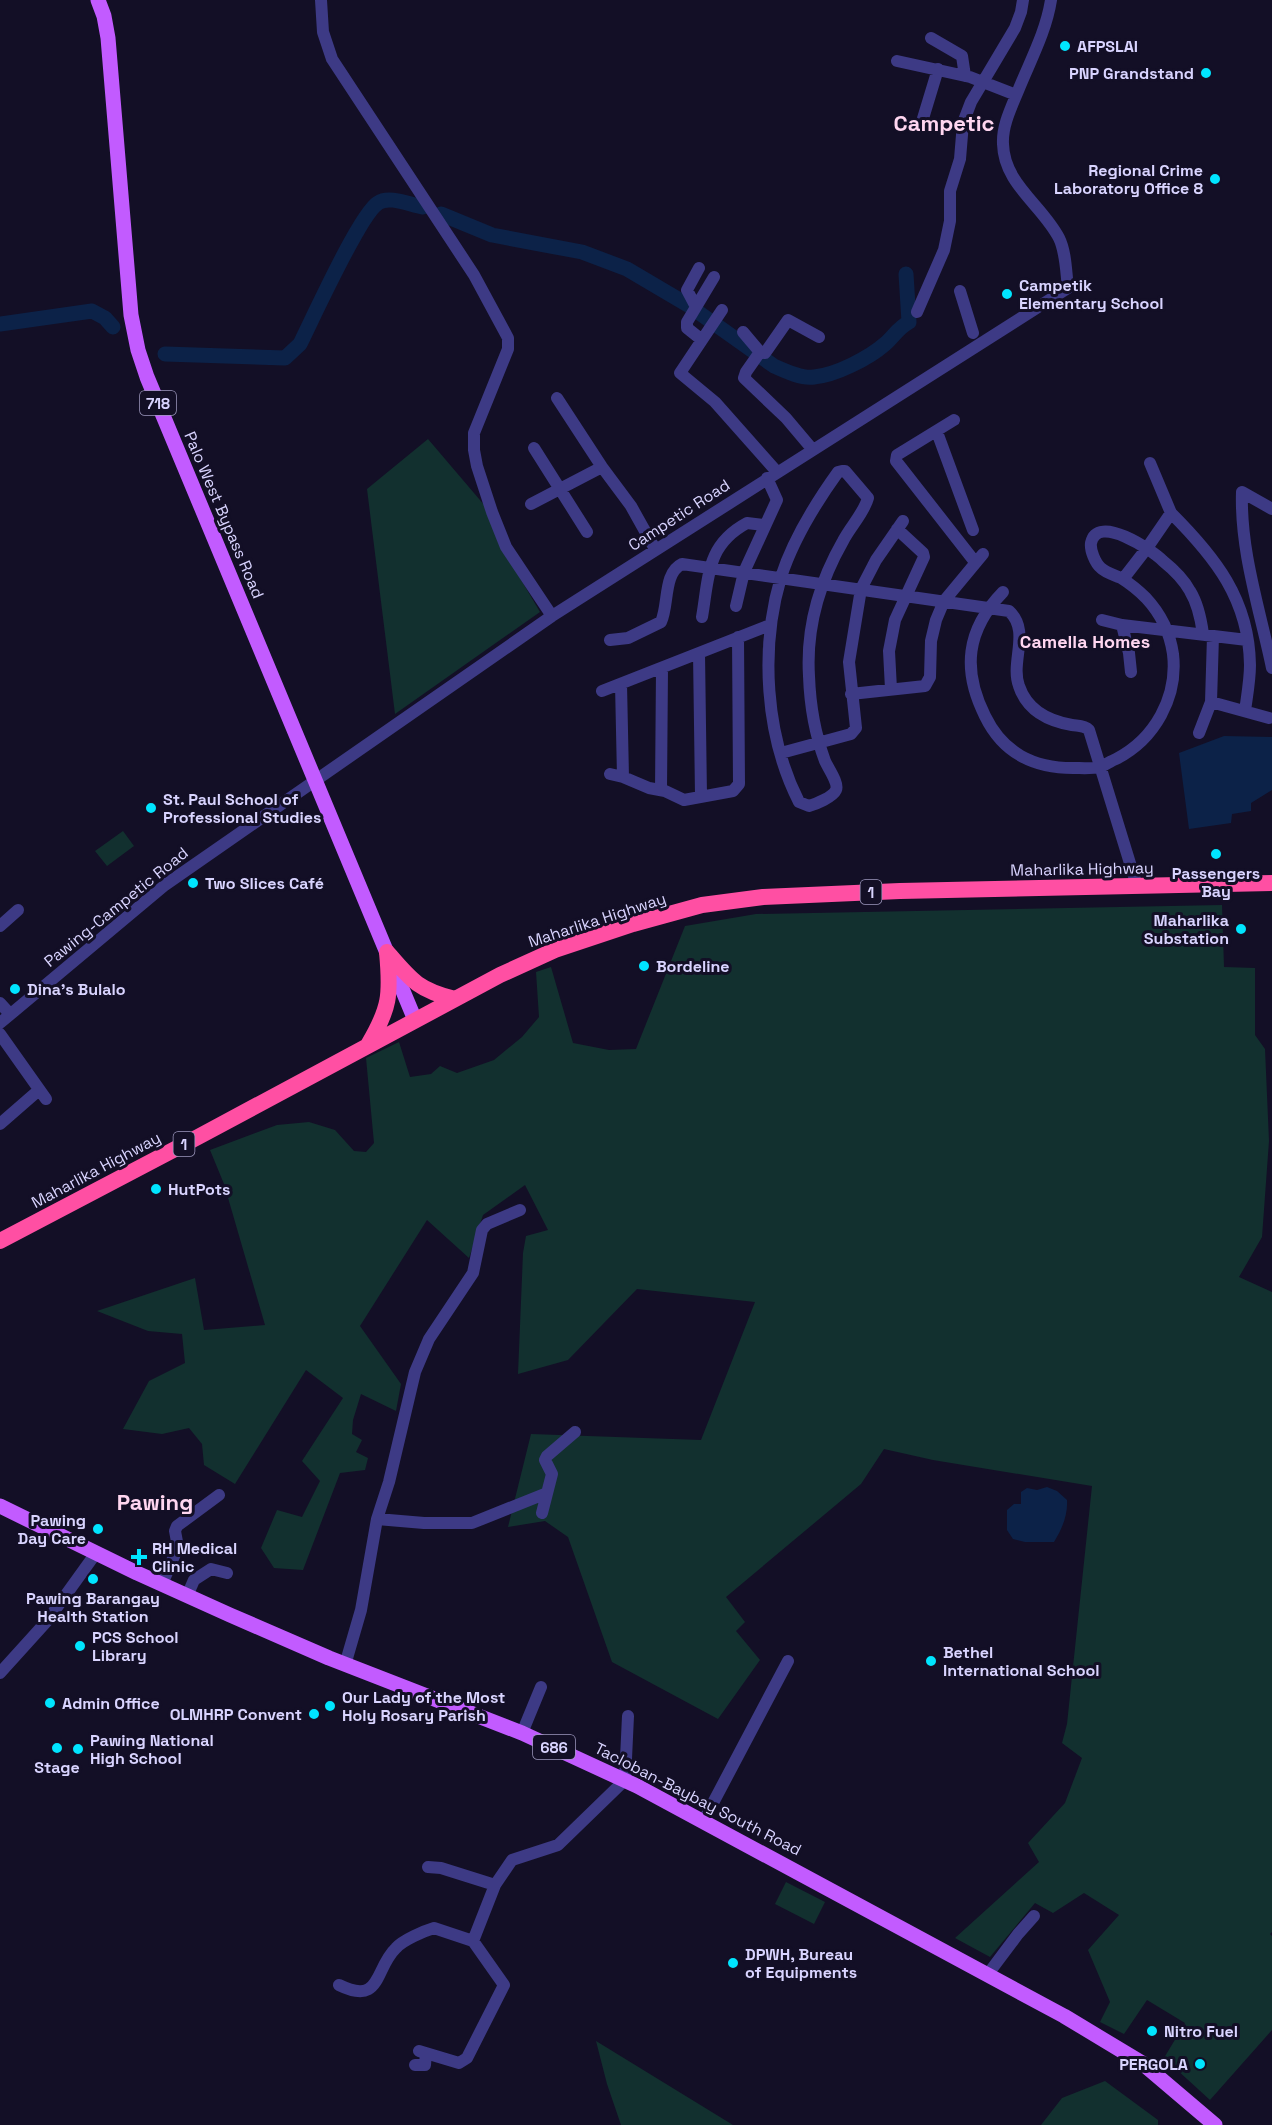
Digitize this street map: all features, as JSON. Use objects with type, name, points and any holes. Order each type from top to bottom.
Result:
[{"type":"highway","name":"Maharlika Highway","points":[[0,1240],[500,975],[555,950],[633,924],[702,905],[775,896],[1272,883]]},
{"type":"highway","points":[[387,952],[419,987],[437,995],[455,999]]},
{"type":"highway","points":[[367,1047],[381,1023],[388,1004],[390,984],[387,952]]},
{"type":"main road","name":"Palo West Bypass Road","points":[[98,0],[108,38],[131,315],[138,350],[147,377],[415,1020]]},
{"type":"main road","name":"Tacloban-Baybay South Road","points":[[0,1506],[187,1596],[345,1665],[522,1733],[625,1780],[704,1820],[1064,2016],[1142,2063],[1215,2125]]},
{"type":"street","points":[[321,0],[323,32],[332,59],[468,266],[508,338],[508,349],[474,433],[474,450],[477,466],[502,537],[552,616]]},
{"type":"street","points":[[917,312],[944,250],[950,221],[950,191],[960,159],[961,128],[971,102],[1015,28],[1023,0]]},
{"type":"street","points":[[897,62],[938,69],[984,81],[1016,95],[1043,31],[1051,0]]},
{"type":"street","points":[[931,38],[962,56],[965,76]]},
{"type":"street","points":[[913,124],[919,126],[922,123],[938,69]]},
{"type":"street","name":"Campetic Road","points":[[316,782],[552,616],[813,450],[974,339],[1068,288],[1064,255],[1059,238],[1018,186],[1005,159],[1003,134],[1016,95]]},
{"type":"street","points":[[694,309],[687,290],[699,268]]},
{"type":"street","points":[[702,340],[687,327],[688,318],[714,277]]},
{"type":"street","points":[[960,291],[974,339]]},
{"type":"street","points":[[716,319],[680,373],[715,402],[772,475],[777,500]]},
{"type":"street","points":[[813,450],[786,418],[744,378],[746,372],[759,355],[765,353],[788,320],[819,337]]},
{"type":"street","points":[[743,332],[759,355]]},
{"type":"street","points":[[557,398],[602,467],[631,506],[655,549]]},
{"type":"street","points":[[851,694],[925,686],[929,682],[936,620],[944,601],[979,558],[960,540],[897,461],[897,455],[954,420]]},
{"type":"street","points":[[937,432],[978,528],[960,540]]},
{"type":"street","points":[[534,448],[587,532]]},
{"type":"street","points":[[1150,463],[1171,513],[1199,541],[1219,566],[1235,595],[1248,640],[1250,666],[1245,711]]},
{"type":"street","points":[[531,504],[602,467]]},
{"type":"street","points":[[845,471],[868,498],[821,584],[812,624],[809,673],[812,707],[819,743],[830,773],[837,784],[834,793],[808,806],[799,802],[793,790],[781,753],[770,695],[770,625],[782,577],[821,495],[838,472],[845,471]]},
{"type":"street","points":[[736,606],[744,573],[764,525],[784,487]]},
{"type":"street","points":[[1272,509],[1242,492],[1244,532],[1252,579],[1272,668]]},
{"type":"street","points":[[1123,579],[1171,513]]},
{"type":"street","points":[[702,617],[710,568],[720,543],[740,527],[753,523],[764,525]]},
{"type":"street","points":[[781,753],[851,734],[856,728],[851,694],[850,654],[861,589],[876,560],[900,525],[924,557],[904,595],[895,620],[889,651],[891,689]]},
{"type":"street","points":[[1003,592],[988,607],[975,635],[970,662],[974,687],[988,724],[1016,754],[1034,763],[1057,768],[1101,766],[1122,756],[1139,744],[1165,710],[1173,674],[1172,653],[1167,631],[1156,610],[1145,597],[1123,579],[1101,568],[1094,558],[1091,541],[1096,534],[1103,531],[1115,533],[1147,548],[1163,560],[1190,590],[1208,635],[1211,702],[1199,733]]},
{"type":"street","points":[[610,640],[628,638],[661,622],[671,575],[677,566],[682,564],[1005,610],[1013,615],[1021,634],[1016,666],[1018,686],[1026,700],[1037,712],[1052,720],[1087,728],[1101,766],[1137,886]]},
{"type":"street","points":[[1102,620],[1122,625],[1248,640]]},
{"type":"street","points":[[602,691],[770,625]]},
{"type":"street","points":[[1122,625],[1131,672]]},
{"type":"street","points":[[621,684],[616,776],[684,800],[733,791],[739,784],[738,637]]},
{"type":"street","points":[[699,653],[701,796]]},
{"type":"street","points":[[661,790],[662,669]]},
{"type":"street","points":[[1211,702],[1269,718]]},
{"type":"street","name":"Pawing-Campetic Road","points":[[0,1023],[165,885],[316,782]]},
{"type":"street","points":[[0,912],[18,910],[0,926]]},
{"type":"street","points":[[0,1002],[10,1014]]},
{"type":"street","points":[[0,1034],[43,1094],[0,1124]]},
{"type":"street","points":[[345,1665],[361,1610],[376,1519],[389,1482],[415,1372],[429,1339],[473,1273],[482,1230],[487,1224],[520,1210]]},
{"type":"street","points":[[542,1513],[552,1474],[545,1460],[574,1432]]},
{"type":"street","points":[[376,1519],[424,1523],[472,1523],[547,1492]]},
{"type":"street","points":[[162,1584],[178,1547],[175,1532],[177,1526],[219,1495]]},
{"type":"street","points":[[0,1673],[47,1621],[96,1553]]},
{"type":"street","points":[[187,1596],[194,1580],[211,1569],[227,1573]]},
{"type":"street","points":[[704,1820],[788,1661]]},
{"type":"street","points":[[522,1733],[541,1687]]},
{"type":"street","points":[[473,1941],[495,1885],[512,1860],[558,1845],[625,1780],[628,1716]]},
{"type":"street","points":[[428,1867],[441,1868],[495,1885]]},
{"type":"street","points":[[988,1974],[1034,1916]]},
{"type":"street","points":[[339,1985],[352,1992],[363,1992],[372,1987],[396,1948],[434,1928],[473,1941],[504,1985],[464,2061],[455,2062],[423,2052],[425,2065],[415,2065]]},
{"type":"green space","points":[[428,439],[491,513],[503,549],[540,612],[395,714],[367,489]]},
{"type":"green space","points":[[123,831],[134,846],[107,866],[95,851]]},
{"type":"green space","points":[[1222,905],[1224,967],[1255,968],[1255,1035],[1265,1049],[1269,1141],[1262,1237],[1239,1277],[1272,1292],[1272,1932],[1270,1934],[1272,1936],[1272,2030],[1210,2100],[1164,2058],[1185,2023],[1147,2000],[1124,2034],[1100,2022],[1110,2002],[1088,1950],[1119,1915],[1084,1893],[1053,1913],[1035,1903],[990,1957],[955,1938],[1039,1862],[1028,1843],[1065,1803],[1082,1758],[1062,1743],[1067,1724],[1092,1486],[933,1460],[884,1449],[861,1484],[726,1597],[745,1622],[736,1631],[760,1660],[718,1719],[612,1662],[568,1537],[545,1521],[508,1527],[531,1434],[701,1440],[755,1302],[637,1289],[568,1360],[518,1374],[523,1253],[526,1236],[548,1230],[525,1185],[483,1215],[469,1258],[427,1220],[360,1326],[401,1384],[396,1411],[361,1394],[353,1420],[352,1434],[362,1440],[356,1452],[368,1458],[365,1470],[340,1473],[303,1570],[274,1568],[261,1548],[277,1510],[302,1517],[320,1481],[302,1461],[343,1398],[306,1370],[235,1484],[204,1465],[202,1444],[189,1428],[162,1434],[123,1429],[149,1381],[185,1363],[182,1334],[148,1331],[97,1311],[195,1278],[204,1330],[265,1325],[224,1184],[210,1150],[277,1125],[309,1122],[335,1130],[354,1151],[366,1152],[374,1143],[366,1058],[399,1042],[410,1077],[431,1074],[440,1066],[457,1073],[494,1060],[522,1037],[539,1017],[536,972],[551,967],[573,1043],[609,1050],[636,1049],[685,926],[756,914]]},
{"type":"green space","points":[[786,1882],[825,1902],[814,1924],[775,1904]]},
{"type":"green space","points":[[596,2041],[733,2125],[621,2125]]},
{"type":"green space","points":[[1105,2081],[1158,2120],[1158,2125],[1041,2125],[1062,2098]]},
{"type":"water","points":[[1224,736],[1272,737],[1272,790],[1251,803],[1251,811],[1232,814],[1231,823],[1189,829],[1179,753]]},
{"type":"water","points":[[1047,1487],[1057,1491],[1067,1500],[1064,1522],[1054,1542],[1025,1542],[1013,1539],[1007,1530],[1007,1510],[1014,1504],[1021,1504],[1021,1492],[1027,1488],[1037,1490]]},
{"type":"waterway","points":[[165,354],[285,358],[300,344],[349,246],[370,211],[378,203],[388,200],[423,207]]},
{"type":"waterway","points":[[441,214],[492,235],[582,252],[627,269],[688,305],[774,366],[804,377],[823,376],[861,360],[885,344],[909,322],[906,274]]},
{"type":"waterway","points":[[0,324],[92,311],[105,318],[113,327]]},
{"type":"place","name":"AFPSLAI","points":[[1065,46]]},
{"type":"place","name":"PNP Grandstand","points":[[1206,73]]},
{"type":"place","name":"Regional Crime Laboratory Office 8","points":[[1215,179]]},
{"type":"place","name":"Campetik Elementary School","points":[[1007,294]]},
{"type":"place","name":"St. Paul School of Professional Studies","points":[[151,808]]},
{"type":"place","name":"Passengers Bay","points":[[1216,854]]},
{"type":"place","name":"Two Slices Café","points":[[193,883]]},
{"type":"place","name":"Maharlika Substation","points":[[1241,929]]},
{"type":"place","name":"Bordeline","points":[[644,966]]},
{"type":"place","name":"Dina's Bulalo","points":[[15,989]]},
{"type":"place","name":"HutPots","points":[[156,1189]]},
{"type":"place","name":"Pawing Day Care","points":[[98,1529]]},
{"type":"place","name":"RH Medical Clinic","points":[[139,1557]]},
{"type":"place","name":"Pawing Barangay Health Station","points":[[93,1579]]},
{"type":"place","name":"PCS School Library","points":[[80,1646]]},
{"type":"place","name":"Bethel International School","points":[[931,1661]]},
{"type":"place","name":"Admin Office","points":[[50,1703]]},
{"type":"place","name":"Our Lady of the Most Holy Rosary Parish","points":[[330,1706]]},
{"type":"place","name":"OLMHRP Convent","points":[[314,1714]]},
{"type":"place","name":"Stage","points":[[57,1748]]},
{"type":"place","name":"Pawing National High School","points":[[78,1749]]},
{"type":"place","name":"DPWH, Bureau of Equipments","points":[[733,1963]]},
{"type":"place","name":"Nitro Fuel","points":[[1152,2031]]},
{"type":"place","name":"PERGOLA","points":[[1200,2064]]},
{"type":"district","name":"Campetic","points":[[944,123]]},
{"type":"district","name":"Camella Homes","points":[[1085,641]]},
{"type":"district","name":"Pawing","points":[[155,1502]]}]
